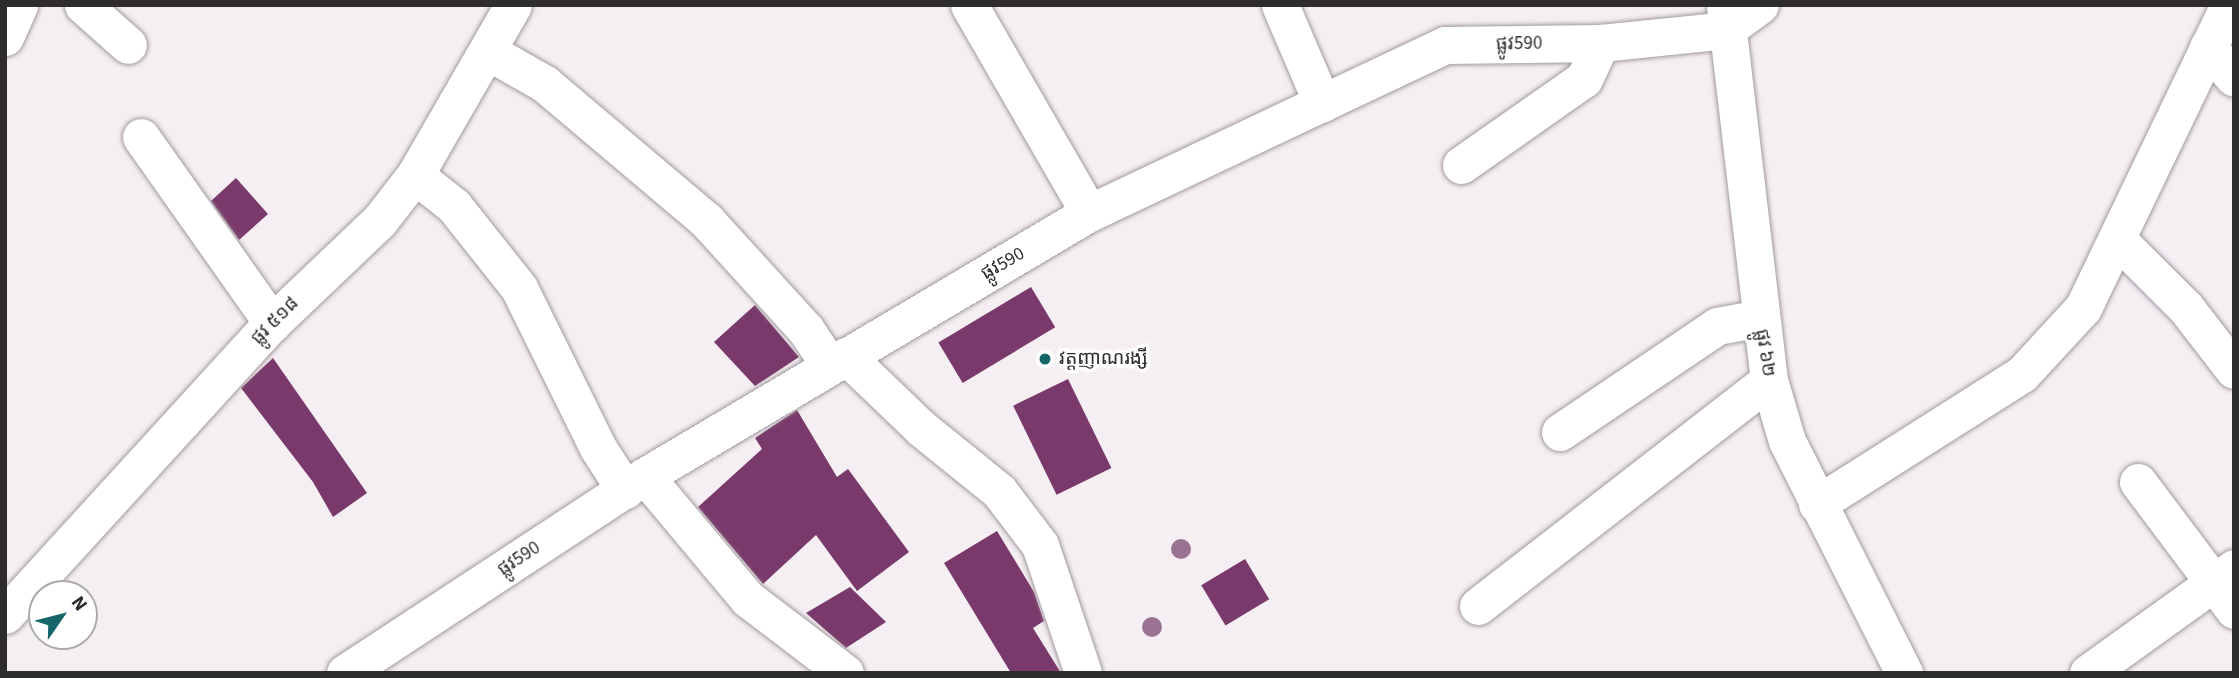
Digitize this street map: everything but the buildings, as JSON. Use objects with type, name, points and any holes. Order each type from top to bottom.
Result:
[{"type":"street","points":[[5,37],[19,5]]},
{"type":"street","points":[[83,5],[128,45]]},
{"type":"street","name":"ផ្លូវ ៥១៨","points":[[5,615],[272,323],[380,220],[415,175],[489,52],[513,5]]},
{"type":"street","points":[[969,5],[1089,213]]},
{"type":"street","points":[[1280,5],[1322,103]]},
{"type":"street","points":[[1726,18],[1760,5]]},
{"type":"street","points":[[1816,505],[2022,374],[2083,308],[2229,5]]},
{"type":"street","name":"ផ្លូវ590","points":[[345,673],[635,483],[1089,213],[1445,45],[1601,43],[1726,18]]},
{"type":"street","name":"ផ្លូវ ៦២","points":[[1726,18],[1769,380],[1787,441],[1816,505],[1904,673]]},
{"type":"street","points":[[1461,165],[1584,79],[1601,43]]},
{"type":"street","points":[[2208,47],[2234,78]]},
{"type":"street","points":[[489,52],[545,84],[706,220],[806,330],[838,361],[999,491],[1032,534],[1083,673]]},
{"type":"street","points":[[141,137],[272,323]]},
{"type":"street","points":[[415,175],[454,205],[519,288],[635,483],[748,599],[845,673]]},
{"type":"street","points":[[2118,240],[2186,307],[2234,370]]},
{"type":"street","points":[[1560,432],[1717,326],[1760,318]]},
{"type":"street","points":[[1478,606],[1769,380]]},
{"type":"street","points":[[2088,673],[2227,587],[2138,482]]},
{"type":"place","name":"វត្តញាណរង្សី","points":[[1045,359]]}]
